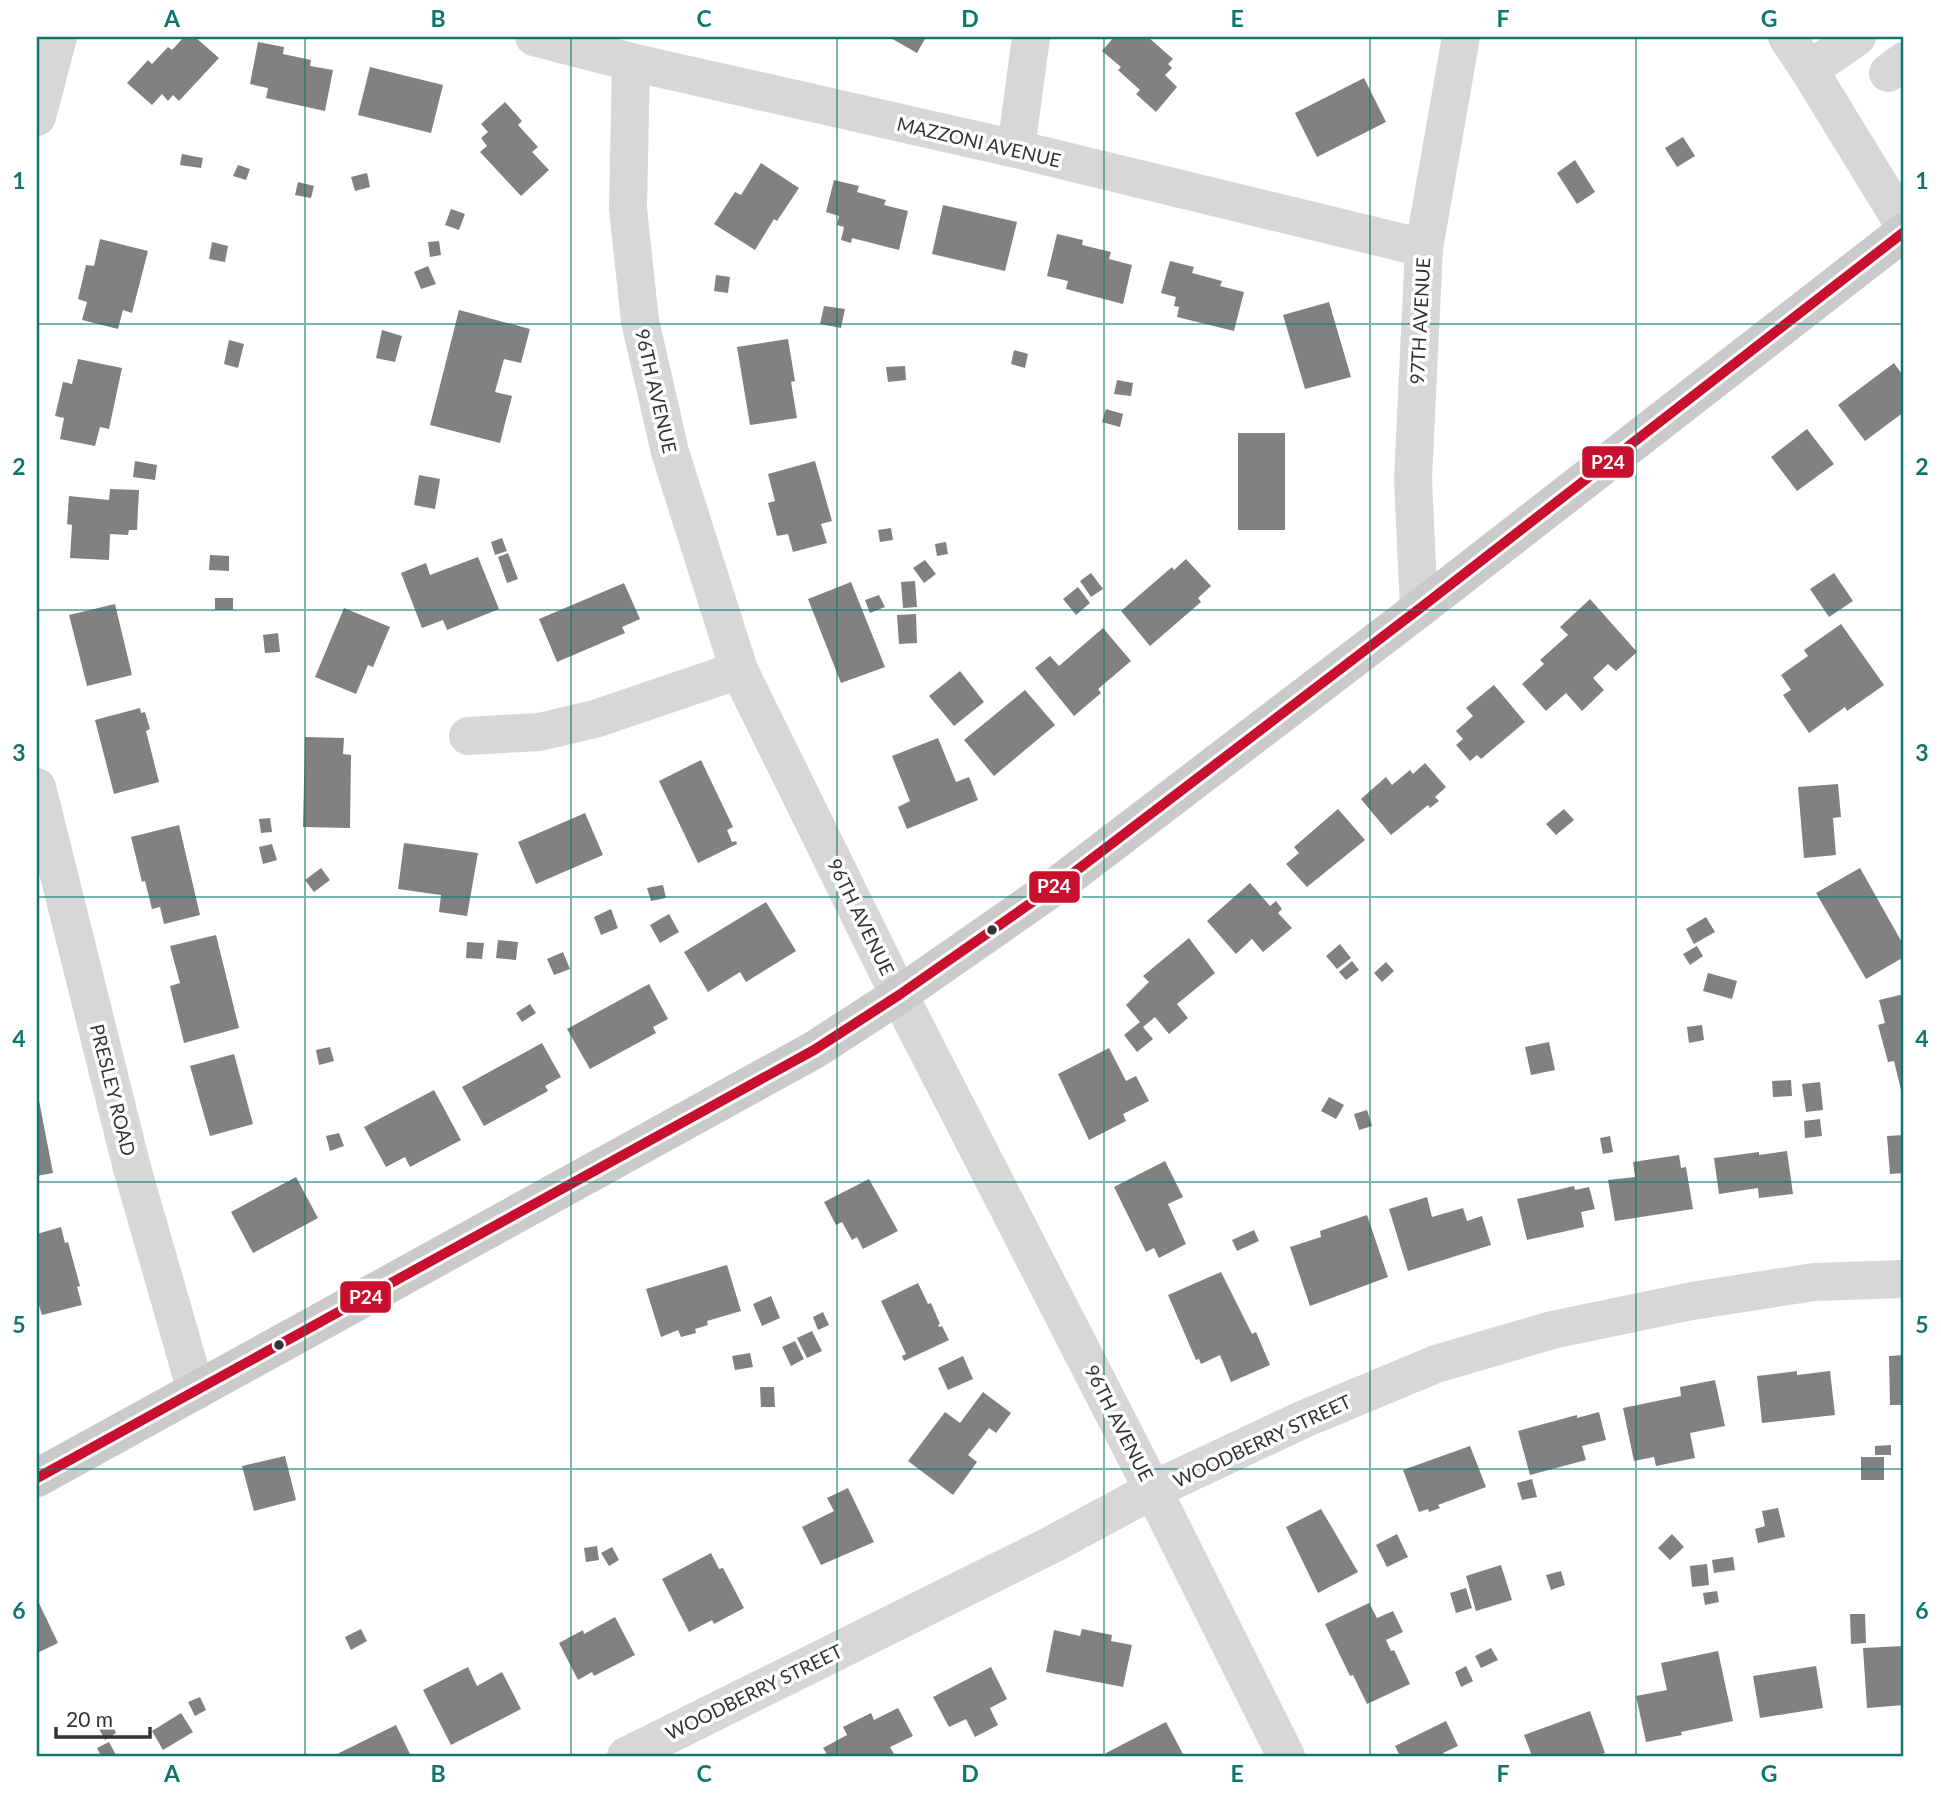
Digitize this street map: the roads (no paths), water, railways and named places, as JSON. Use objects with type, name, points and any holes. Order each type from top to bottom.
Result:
[{"type":"main road","points":[[37,1478],[814,1050],[900,995],[1064,880],[1419,609],[1904,232]]},
{"type":"street","points":[[37,117],[58,37]]},
{"type":"street","name":"MAZZONI AVENUE","points":[[534,37],[596,44],[631,62],[1016,149],[1424,248]]},
{"type":"street","points":[[1016,149],[1031,37]]},
{"type":"street","name":"97TH AVENUE","points":[[1419,609],[1413,479],[1424,248],[1461,37]]},
{"type":"street","points":[[1787,37],[1904,225]]},
{"type":"street","points":[[1810,70],[1857,37]]},
{"type":"street","name":"96TH AVENUE","points":[[631,62],[628,209],[640,321],[670,452],[739,670],[900,995],[1286,1756]]},
{"type":"street","points":[[468,736],[539,732],[595,719],[739,670]]},
{"type":"street","name":"PRESLEY ROAD","points":[[37,787],[132,1168],[196,1391]]},
{"type":"street","name":"WOODBERRY STREET","points":[[626,1756],[1051,1545],[1153,1490],[1304,1419],[1436,1364],[1552,1330],[1692,1301],[1814,1282],[1904,1279]]}]
